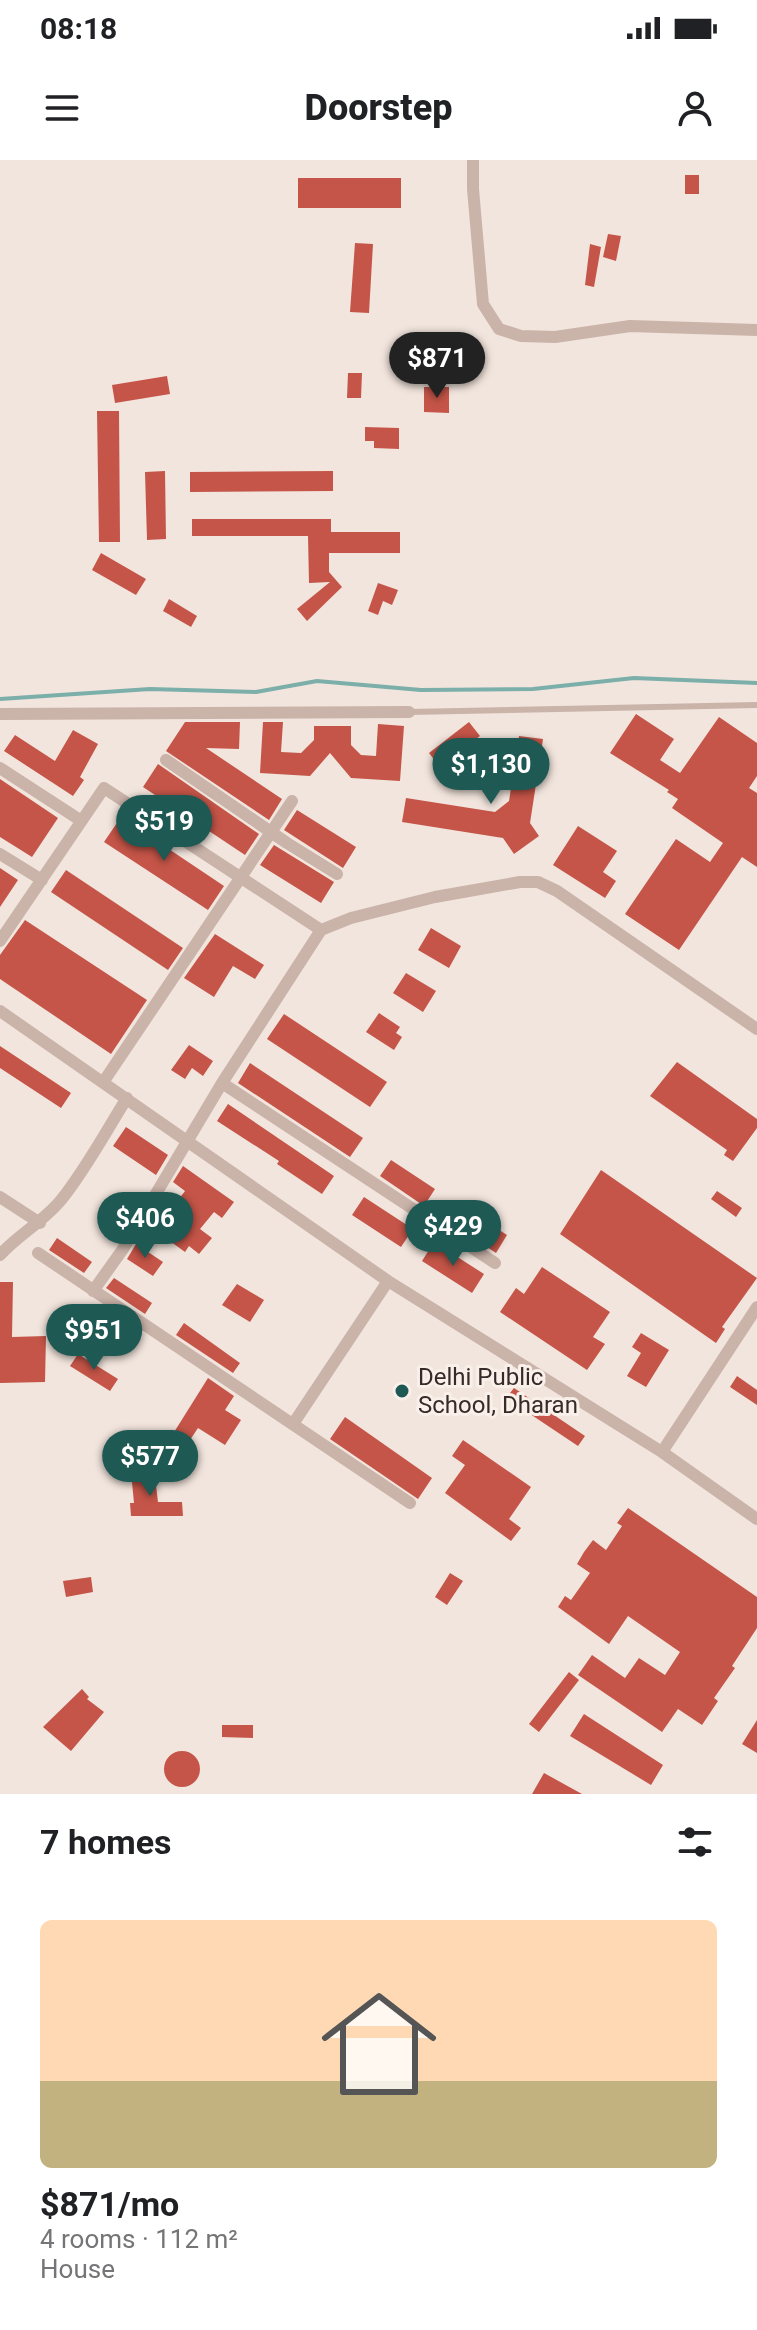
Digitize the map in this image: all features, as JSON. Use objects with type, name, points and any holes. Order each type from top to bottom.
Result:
[{"type":"street","points":[[473,160],[483,304],[499,329],[521,336],[544,337],[630,326],[757,330]]},
{"type":"street","points":[[0,714],[409,712]]},
{"type":"street","points":[[166,760],[337,874]]},
{"type":"street","points":[[0,768],[80,820]]},
{"type":"street","points":[[0,941],[104,788],[321,930]]},
{"type":"street","points":[[104,1081],[292,801]]},
{"type":"street","points":[[0,854],[42,880]]},
{"type":"street","points":[[93,1291],[123,1249],[222,1083],[321,930],[351,918],[435,897],[520,882],[538,882],[557,891],[757,1029]]},
{"type":"street","points":[[0,1011],[388,1281],[662,1452],[757,1519]]},
{"type":"street","points":[[222,1083],[495,1263]]},
{"type":"street","points":[[0,1255],[40,1223],[63,1198],[127,1098]]},
{"type":"street","points":[[0,1197],[40,1223]]},
{"type":"street","points":[[38,1253],[410,1503]]},
{"type":"street","points":[[293,1424],[388,1281]]},
{"type":"street","points":[[662,1452],[757,1307]]},
{"type":"lane","points":[[409,712],[757,705]]},
{"type":"building","points":[[685,175],[699,175],[699,194],[685,194]]},
{"type":"building","points":[[298,178],[401,178],[401,208],[298,208]]},
{"type":"building","points":[[608,234],[621,236],[616,261],[603,257]]},
{"type":"building","points":[[355,243],[373,244],[369,313],[350,312]]},
{"type":"building","points":[[590,244],[601,247],[594,287],[585,285]]},
{"type":"building","points":[[348,373],[362,373],[361,398],[347,398]]},
{"type":"building","points":[[167,376],[170,394],[115,403],[112,385]]},
{"type":"building","points":[[424,387],[449,387],[449,413],[424,412]]},
{"type":"building","points":[[97,411],[119,411],[120,542],[99,542]]},
{"type":"building","points":[[365,427],[399,428],[399,449],[374,448],[374,441],[365,441]]},
{"type":"building","points":[[165,471],[166,539],[147,540],[145,472]]},
{"type":"building","points":[[333,471],[333,491],[190,492],[190,472]]},
{"type":"building","points":[[192,519],[331,519],[331,532],[400,532],[400,553],[329,553],[329,572],[342,587],[307,621],[297,609],[330,582],[309,583],[308,536],[192,536]]},
{"type":"building","points":[[101,553],[146,579],[136,595],[92,570]]},
{"type":"building","points":[[378,583],[398,590],[392,605],[383,601],[378,615],[368,611]]},
{"type":"building","points":[[169,599],[197,616],[191,627],[163,611]]},
{"type":"building","points":[[636,714],[674,739],[660,760],[680,773],[719,717],[757,743],[757,776],[749,788],[757,793],[757,867],[742,857],[679,950],[625,914],[676,839],[710,862],[723,843],[672,808],[678,799],[667,792],[669,790],[610,753]]},
{"type":"building","points":[[185,722],[240,722],[239,749],[206,748],[282,799],[269,820],[166,751]]},
{"type":"building","points":[[263,722],[283,722],[281,752],[301,753],[314,740],[314,726],[351,726],[351,745],[361,755],[376,756],[378,724],[404,726],[400,781],[351,778],[330,753],[310,776],[260,773]]},
{"type":"building","points":[[469,722],[480,736],[476,739],[487,754],[459,776],[447,760],[439,766],[429,753]]},
{"type":"building","points":[[73,730],[98,744],[80,777],[84,780],[73,796],[4,751],[15,735],[55,761]]},
{"type":"building","points":[[519,736],[543,739],[530,823],[539,836],[514,854],[503,838],[402,822],[406,798],[495,812],[509,801]]},
{"type":"building","points":[[158,764],[259,834],[245,855],[143,787]]},
{"type":"building","points":[[0,779],[58,818],[32,857],[0,837]]},
{"type":"building","points":[[297,810],[356,847],[343,868],[284,830]]},
{"type":"building","points":[[121,817],[224,886],[208,910],[104,842]]},
{"type":"building","points":[[578,826],[617,851],[603,872],[616,881],[605,898],[553,865]]},
{"type":"building","points":[[274,845],[334,882],[321,903],[260,865]]},
{"type":"building","points":[[0,868],[18,880],[0,907]]},
{"type":"building","points":[[66,870],[183,948],[168,970],[51,892]]},
{"type":"building","points":[[25,920],[147,1000],[111,1054],[0,979],[0,955]]},
{"type":"building","points":[[431,928],[461,946],[449,968],[418,950]]},
{"type":"building","points":[[215,934],[264,965],[255,979],[233,966],[214,997],[184,978]]},
{"type":"building","points":[[406,973],[436,991],[423,1012],[393,993]]},
{"type":"building","points":[[379,1013],[400,1027],[396,1033],[402,1037],[394,1050],[366,1032]]},
{"type":"building","points":[[284,1014],[387,1082],[370,1107],[267,1039]]},
{"type":"building","points":[[189,1045],[213,1061],[203,1076],[192,1068],[185,1079],[171,1070]]},
{"type":"building","points":[[0,1046],[71,1093],[61,1108],[0,1068]]},
{"type":"building","points":[[677,1062],[757,1119],[757,1128],[733,1161],[724,1155],[727,1150],[650,1096]]},
{"type":"building","points":[[250,1063],[363,1138],[350,1157],[238,1083]]},
{"type":"building","points":[[228,1104],[334,1176],[322,1194],[277,1164],[279,1161],[217,1121]]},
{"type":"building","points":[[126,1127],[168,1155],[156,1175],[113,1146]]},
{"type":"building","points":[[391,1160],[435,1189],[424,1206],[380,1176]]},
{"type":"building","points":[[183,1166],[234,1202],[222,1218],[214,1212],[200,1229],[212,1238],[199,1254],[189,1246],[185,1252],[156,1231],[160,1224],[153,1218],[164,1203],[172,1208],[185,1191],[173,1182]]},
{"type":"building","points":[[601,1170],[757,1278],[722,1327],[725,1329],[716,1343],[560,1234]]},
{"type":"building","points":[[717,1191],[742,1208],[736,1217],[711,1199]]},
{"type":"building","points":[[364,1197],[413,1229],[401,1247],[352,1215]]},
{"type":"building","points":[[459,1204],[507,1235],[496,1253],[448,1221]]},
{"type":"building","points":[[57,1238],[92,1262],[84,1273],[49,1250]]},
{"type":"building","points":[[434,1242],[484,1274],[472,1293],[422,1261]]},
{"type":"building","points":[[136,1244],[163,1262],[153,1276],[127,1259]]},
{"type":"building","points":[[542,1267],[610,1312],[593,1337],[605,1344],[587,1370],[500,1312],[516,1288],[524,1294]]},
{"type":"building","points":[[114,1278],[152,1303],[145,1314],[106,1288]]},
{"type":"building","points":[[0,1282],[13,1282],[12,1337],[46,1336],[45,1382],[0,1383]]},
{"type":"building","points":[[237,1284],[264,1300],[250,1322],[222,1305]]},
{"type":"building","points":[[184,1323],[240,1363],[233,1373],[176,1335]]},
{"type":"building","points":[[641,1333],[669,1350],[646,1387],[627,1376],[641,1353],[632,1347]]},
{"type":"building","points":[[78,1354],[118,1379],[110,1391],[70,1366]]},
{"type":"building","points":[[737,1376],[757,1390],[757,1405],[730,1387]]},
{"type":"building","points":[[208,1378],[234,1396],[225,1410],[241,1420],[225,1445],[198,1428],[186,1446],[171,1437]]},
{"type":"building","points":[[514,1388],[585,1436],[578,1446],[506,1398]]},
{"type":"building","points":[[345,1417],[432,1478],[418,1499],[330,1439]]},
{"type":"building","points":[[463,1440],[531,1487],[509,1519],[521,1528],[511,1541],[445,1493],[465,1465],[452,1456]]},
{"type":"building","points":[[154,1469],[158,1502],[182,1502],[183,1516],[131,1516],[130,1503],[134,1503],[131,1472]]},
{"type":"building","points":[[628,1508],[757,1597],[757,1628],[732,1666],[735,1668],[714,1698],[718,1701],[702,1725],[678,1709],[662,1732],[578,1675],[592,1655],[625,1678],[639,1658],[665,1675],[680,1652],[628,1616],[609,1644],[558,1607],[565,1596],[571,1600],[590,1573],[577,1564],[584,1552],[593,1540],[606,1550],[622,1526],[617,1523]]},
{"type":"building","points":[[450,1573],[463,1581],[447,1605],[435,1597]]},
{"type":"building","points":[[91,1577],[93,1592],[66,1597],[63,1581]]},
{"type":"building","points":[[569,1672],[579,1680],[539,1732],[529,1724]]},
{"type":"building","points":[[82,1689],[89,1697],[87,1699],[104,1712],[71,1751],[43,1727]]},
{"type":"building","points":[[584,1714],[663,1765],[651,1785],[570,1736]]},
{"type":"building","points":[[757,1720],[757,1753],[742,1744]]},
{"type":"building","points":[[222,1725],[253,1725],[253,1738],[222,1737]]},
{"type":"building","points":[[182,1751],[195,1756],[200,1769],[195,1782],[182,1787],[169,1782],[164,1769],[169,1756]]},
{"type":"building","points":[[544,1773],[582,1794],[532,1794]]},
{"type":"waterway","points":[[0,699],[150,689],[256,692],[317,681],[421,690],[533,689],[634,678],[757,683]]},
{"type":"place","name":"Delhi Public School, Dharan","points":[[402,1391]]}]
